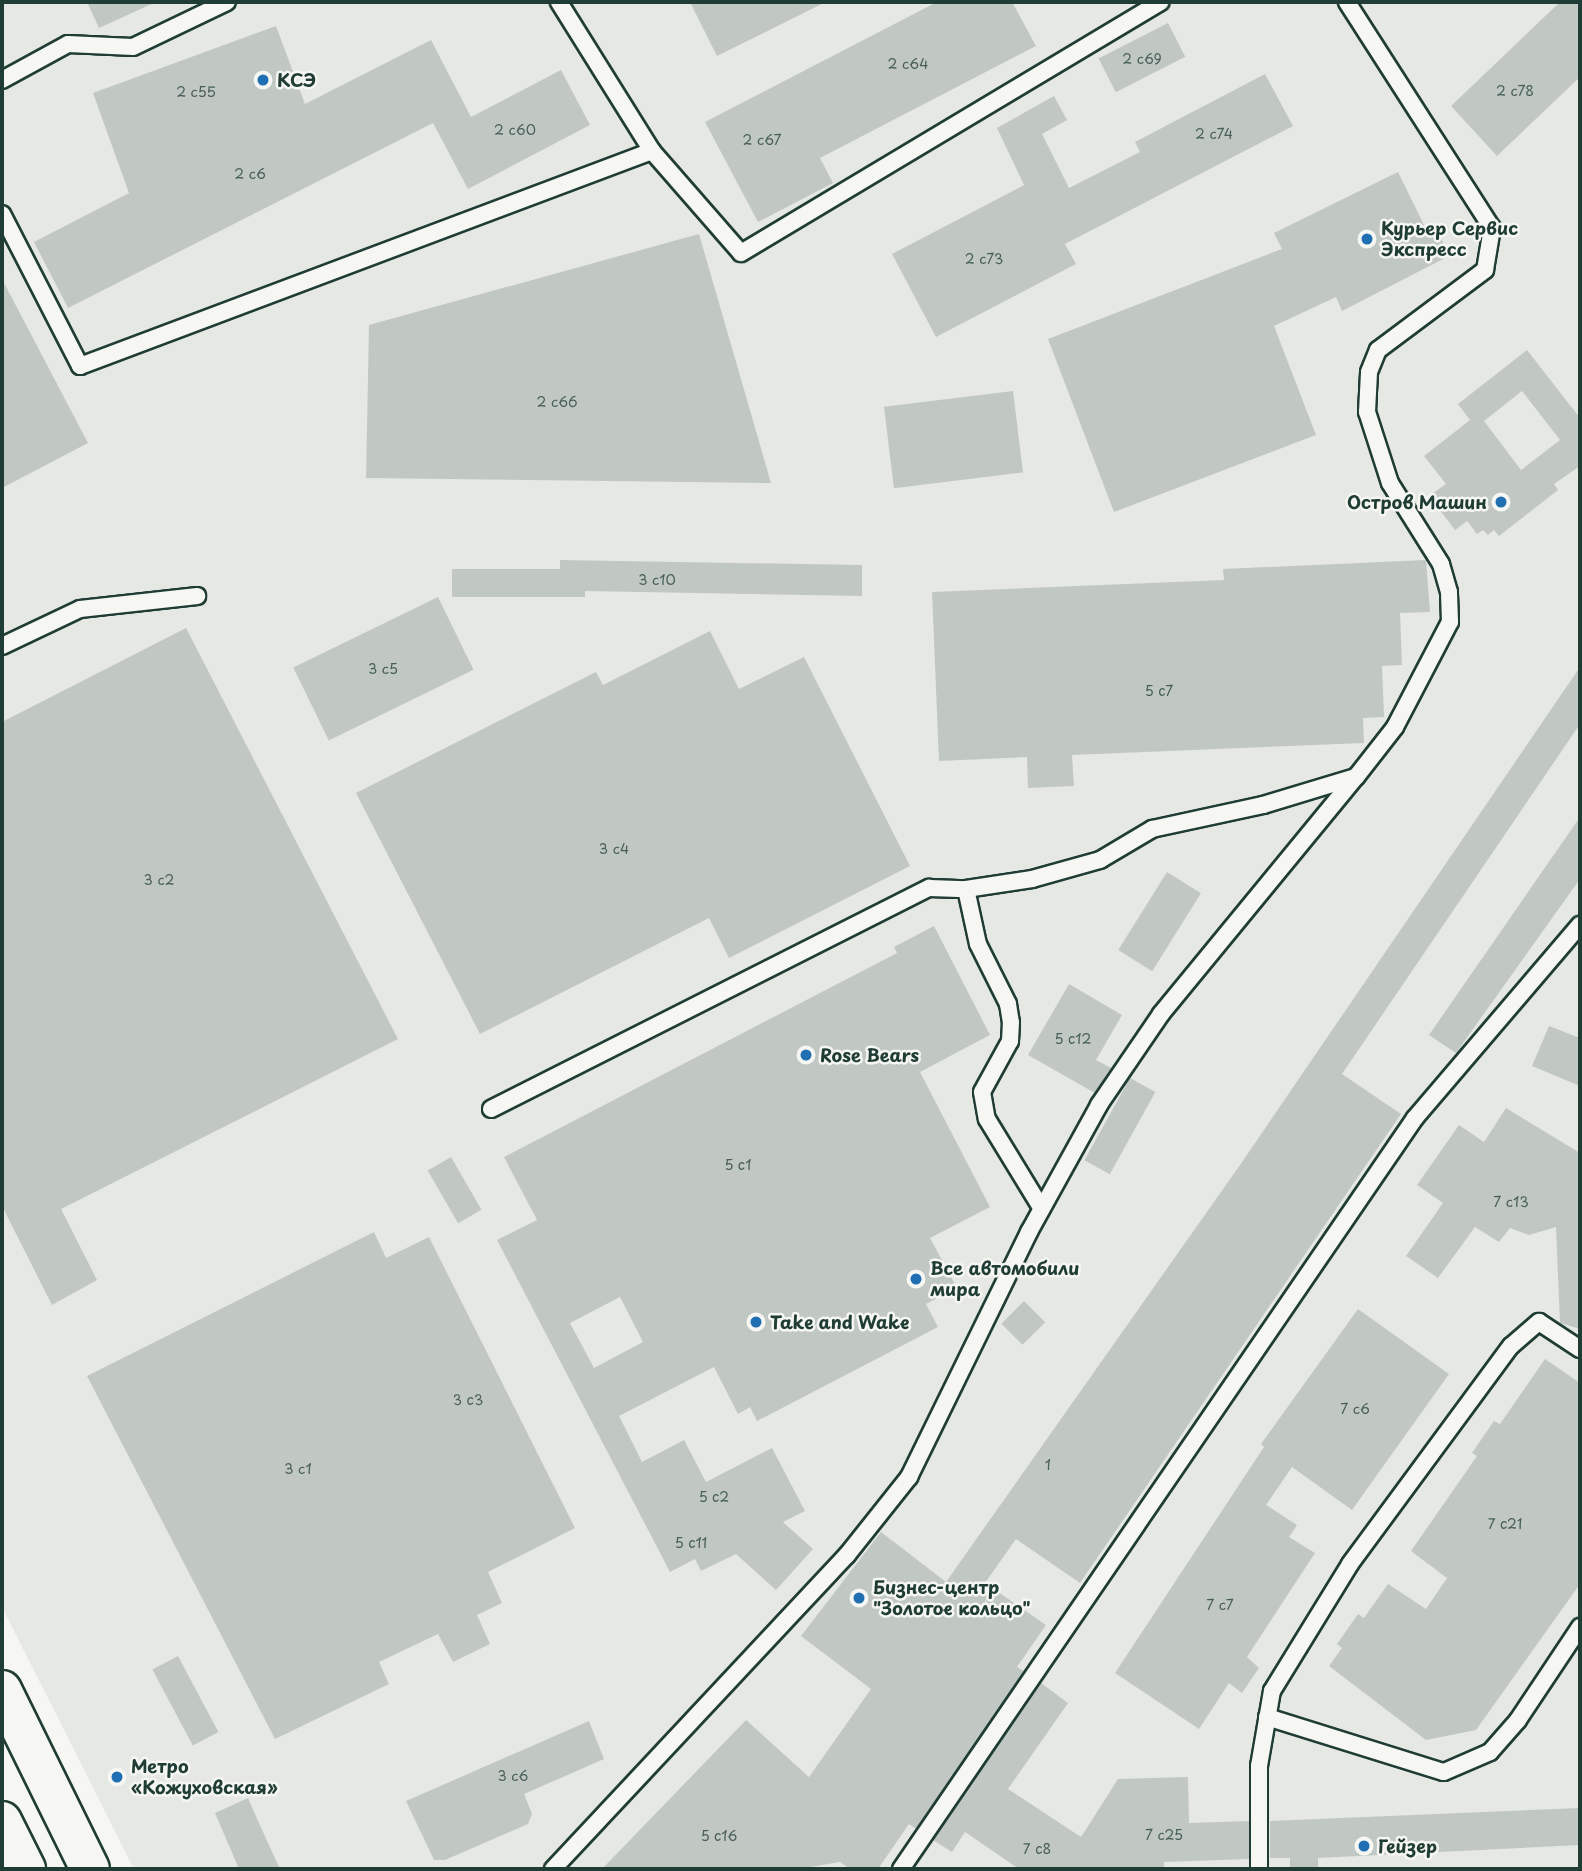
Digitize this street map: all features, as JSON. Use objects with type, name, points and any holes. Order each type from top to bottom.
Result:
[{"type":"main road","points":[[2,1690],[90,1869]]},
{"type":"main road","points":[[2,1821],[26,1869]]},
{"type":"lane","points":[[2,80],[68,44],[133,47],[227,2]]},
{"type":"lane","points":[[559,2],[652,151],[741,253],[1161,2]]},
{"type":"lane","points":[[553,1869],[847,1555],[909,1477],[1042,1209],[1099,1105],[1161,1014],[1395,727],[1450,622],[1449,592],[1441,564],[1390,483],[1367,412],[1369,372],[1378,349],[1485,270],[1492,228],[1347,2]]},
{"type":"lane","points":[[2,214],[80,366],[652,151]]},
{"type":"lane","points":[[2,646],[80,608],[197,596]]},
{"type":"lane","points":[[491,1109],[929,888],[966,889],[1032,879],[1100,860],[1152,829],[1262,805],[1356,776]]},
{"type":"lane","points":[[966,889],[978,944],[1008,1004],[1011,1022],[1010,1041],[982,1092],[987,1119],[1042,1209]]},
{"type":"lane","points":[[901,1869],[1415,1118],[1579,930]]},
{"type":"lane","points":[[1259,1869],[1259,1766],[1272,1691],[1350,1564],[1511,1346],[1539,1322],[1580,1349]]},
{"type":"lane","points":[[1267,1717],[1444,1772],[1490,1752],[1518,1720],[1580,1627]]},
{"type":"shaded area","points":[[2,2],[1580,2],[1580,1869],[134,1869],[2,1607]]},
{"type":"building","points":[[87,2],[156,2],[99,28]]},
{"type":"building","points":[[690,2],[826,2],[717,56]]},
{"type":"building","points":[[937,2],[1012,2],[1036,46],[820,158],[833,183],[758,222],[705,122]]},
{"type":"building","points":[[1560,2],[1580,2],[1580,77],[1497,156],[1451,106]]},
{"type":"building","points":[[1168,23],[1185,57],[1116,92],[1099,58]]},
{"type":"building","points":[[276,26],[305,104],[431,40],[471,117],[561,70],[590,125],[468,189],[433,123],[68,308],[34,242],[129,193],[93,93]]},
{"type":"building","points":[[1265,74],[1293,126],[1065,244],[1076,264],[936,337],[892,254],[1024,185],[997,128],[1054,96],[1067,120],[1042,134],[1069,188],[1140,152],[1135,142]]},
{"type":"building","points":[[1398,172],[1426,229],[1435,225],[1449,256],[1342,311],[1336,297],[1274,326],[1316,435],[1114,512],[1048,339],[1282,249],[1274,233]]},
{"type":"building","points":[[699,234],[771,483],[366,478],[369,325]]},
{"type":"building","points":[[2,279],[88,443],[2,488]]},
{"type":"building","points":[[1527,350],[1580,418],[1580,466],[1554,484],[1558,490],[1499,536],[1494,530],[1488,535],[1483,530],[1477,534],[1467,521],[1455,530],[1429,496],[1446,484],[1424,456],[1470,420],[1458,404]],"holes":[[[1522,391],[1560,440],[1521,470],[1484,421]]]},
{"type":"building","points":[[1013,391],[1023,472],[894,488],[884,407]]},
{"type":"building","points":[[560,560],[862,565],[862,596],[585,591],[585,597],[452,597],[452,569],[560,569]]},
{"type":"building","points":[[1426,560],[1430,612],[1400,613],[1402,665],[1382,666],[1384,717],[1363,718],[1364,743],[1072,755],[1074,786],[1028,788],[1027,757],[939,761],[932,592],[1224,580],[1223,569]]},
{"type":"building","points":[[438,597],[474,670],[329,740],[293,668]]},
{"type":"building","points":[[186,628],[398,1039],[61,1209],[97,1280],[52,1305],[2,1206],[2,722]]},
{"type":"building","points":[[710,631],[739,689],[804,657],[910,866],[729,958],[709,918],[480,1034],[356,793],[596,672],[603,685]]},
{"type":"building","points":[[1580,667],[1580,724],[1342,1074],[1401,1114],[1080,1583],[1016,1539],[985,1583],[1046,1625],[1017,1667],[1024,1671],[916,1829],[909,1824],[878,1869],[850,1869],[840,1862],[799,1869],[602,1869],[746,1720],[809,1777],[871,1689],[801,1636],[881,1532],[946,1582],[1240,1165]]},
{"type":"building","points":[[1580,817],[1580,879],[1456,1053],[1429,1035]]},
{"type":"building","points":[[1167,872],[1201,893],[1152,971],[1118,950]]},
{"type":"building","points":[[934,926],[990,1035],[920,1072],[990,1207],[930,1238],[957,1288],[926,1304],[938,1327],[757,1421],[750,1407],[738,1414],[714,1367],[619,1416],[642,1462],[684,1440],[706,1482],[772,1448],[805,1511],[783,1522],[813,1549],[776,1590],[736,1554],[701,1571],[695,1559],[670,1572],[497,1240],[537,1220],[504,1157],[897,953],[894,947]],"holes":[[[620,1297],[643,1342],[594,1368],[570,1323]]]},
{"type":"building","points":[[1069,984],[1122,1015],[1096,1060],[1111,1068],[1095,1093],[1028,1055]]},
{"type":"building","points":[[1549,1026],[1580,1038],[1580,1086],[1532,1066]]},
{"type":"building","points":[[1130,1078],[1155,1092],[1110,1174],[1084,1160]]},
{"type":"building","points":[[1506,1108],[1580,1153],[1580,1329],[1560,1323],[1556,1227],[1529,1235],[1510,1228],[1499,1242],[1475,1227],[1438,1278],[1406,1256],[1443,1203],[1417,1185],[1459,1125],[1484,1142]]},
{"type":"building","points":[[451,1157],[482,1210],[458,1223],[428,1170]]},
{"type":"building","points":[[374,1232],[386,1258],[429,1237],[575,1528],[488,1572],[502,1603],[477,1615],[490,1644],[453,1662],[438,1634],[379,1662],[389,1684],[275,1739],[87,1376]]},
{"type":"building","points":[[1024,1301],[1045,1322],[1023,1345],[1001,1324]]},
{"type":"building","points":[[1358,1309],[1449,1374],[1352,1510],[1292,1467],[1266,1505],[1297,1525],[1289,1537],[1315,1553],[1247,1657],[1259,1668],[1242,1693],[1229,1683],[1199,1729],[1115,1673],[1264,1447],[1261,1444]]},
{"type":"building","points":[[1545,1359],[1580,1383],[1580,1584],[1476,1730],[1426,1740],[1329,1666],[1342,1648],[1337,1644],[1358,1614],[1364,1618],[1388,1584],[1426,1609],[1447,1578],[1411,1551],[1477,1456],[1472,1453],[1494,1421],[1500,1424]]},
{"type":"building","points":[[178,1656],[218,1732],[193,1746],[152,1670]]},
{"type":"building","points":[[1041,1683],[1068,1703],[1008,1789],[1081,1837],[1118,1779],[1188,1777],[1189,1823],[1249,1821],[1249,1859],[1164,1862],[1164,1869],[1019,1869],[965,1832],[952,1852],[933,1840]]},
{"type":"building","points":[[589,1721],[604,1759],[524,1794],[532,1814],[528,1824],[445,1860],[434,1860],[406,1801]]},
{"type":"building","points":[[248,1798],[280,1869],[239,1869],[215,1813]]},
{"type":"building","points":[[1580,1808],[1580,1845],[1318,1858],[1318,1869],[1290,1869],[1290,1858],[1270,1858],[1270,1821]]},
{"type":"place","name":"КСЭ","points":[[263,80]]},
{"type":"place","name":"Курьер Сервис Экспресс","points":[[1367,239]]},
{"type":"place","name":"Остров Машин","points":[[1501,502]]},
{"type":"place","name":"Rose Bears","points":[[806,1055]]},
{"type":"place","name":"Все автомобили мира","points":[[916,1279]]},
{"type":"place","name":"Take and Wake","points":[[756,1322]]},
{"type":"place","name":"Бизнес-центр \"Золотое кольцо\"","points":[[859,1598]]},
{"type":"place","name":"Метро «Кожуховская»","points":[[117,1777]]},
{"type":"place","name":"Гейзер","points":[[1364,1846]]}]
